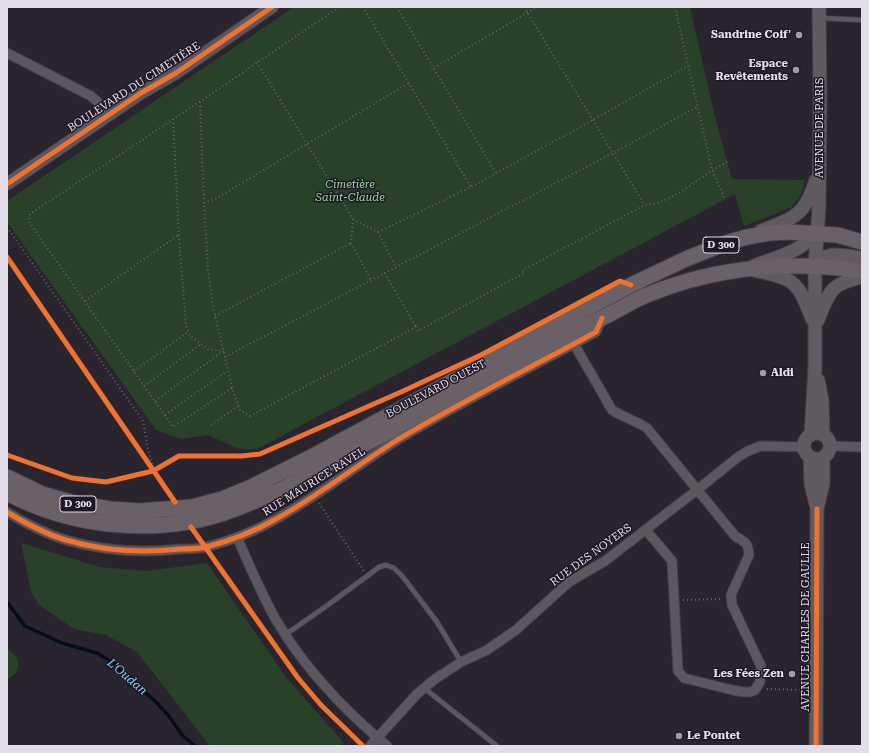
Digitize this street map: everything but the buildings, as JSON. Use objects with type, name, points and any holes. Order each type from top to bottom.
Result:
[{"type":"main road","name":"AVENUE DE PARIS","points":[[815,266],[819,168],[820,13]]},
{"type":"main road","points":[[747,237],[797,216],[807,202],[819,168]]},
{"type":"main road","name":"BOULEVARD OUEST","points":[[7,477],[42,494],[74,503],[110,509],[140,511],[192,507],[249,488],[311,457],[648,276],[688,258],[729,242],[747,237],[789,232],[844,236],[862,242]]},
{"type":"main road","points":[[745,269],[793,252],[806,244],[817,233]]},
{"type":"main road","points":[[815,266],[815,367],[822,439],[828,453],[813,454],[806,440],[822,439]]},
{"type":"main road","name":"BOULEVARD OUEST","points":[[7,493],[51,512],[84,521],[113,525],[138,526],[188,522],[215,515],[243,506],[280,490],[602,318],[651,294],[672,286],[696,279],[745,269],[815,266],[862,269]]},
{"type":"main road","points":[[745,269],[777,275],[794,283],[803,296],[815,327]]},
{"type":"main road","points":[[815,327],[827,297],[832,290],[862,269]]},
{"type":"main road","name":"AVENUE CHARLES DE GAULLE","points":[[813,454],[811,484],[817,509],[816,746]]},
{"type":"street","name":"BOULEVARD DU CIMETIÈRE","points":[[7,184],[141,93],[176,73],[272,7]]},
{"type":"street","points":[[7,53],[91,96],[102,106],[108,115]]},
{"type":"street","name":"RUE MAURICE RAVEL","points":[[7,512],[65,540],[122,550],[160,551],[205,547],[237,537],[277,519],[397,440],[596,332],[602,318]]},
{"type":"street","points":[[574,344],[612,410],[647,428],[735,536],[746,543],[749,555],[731,598],[732,604],[761,666],[760,682],[755,690],[744,692],[714,686],[684,678],[678,671],[672,561],[646,530]]},
{"type":"street","points":[[822,439],[862,447]]},
{"type":"street","name":"RUE DES NOYERS","points":[[370,746],[424,688],[462,662],[487,650],[516,630],[569,582],[605,561],[697,490],[738,456],[761,446],[813,454]]},
{"type":"street","points":[[237,537],[263,596],[285,634],[314,675],[332,695],[387,746]]},
{"type":"lane","points":[[820,13],[862,20]]},
{"type":"lane","points":[[285,634],[325,607],[379,567],[386,565],[394,568],[403,577],[437,622],[462,662]]},
{"type":"lane","points":[[424,688],[497,746]]},
{"type":"path","points":[[232,388],[173,427],[29,222],[30,214],[174,119],[339,7]]},
{"type":"path","points":[[363,7],[471,187]]},
{"type":"path","points":[[397,7],[496,173]]},
{"type":"path","points":[[524,7],[645,205]]},
{"type":"path","points":[[434,68],[537,7]]},
{"type":"path","points":[[675,7],[712,170],[724,199]]},
{"type":"path","points":[[258,62],[353,219],[378,232],[396,267]]},
{"type":"path","points":[[378,232],[471,187],[688,66]]},
{"type":"path","points":[[204,203],[217,198],[308,145],[409,83]]},
{"type":"path","points":[[200,101],[208,270],[215,316],[232,388],[240,410],[250,416],[416,327]]},
{"type":"path","points":[[225,357],[613,153],[697,107]]},
{"type":"path","points":[[174,119],[179,235],[186,325],[190,336],[208,349],[224,351]]},
{"type":"path","points":[[385,273],[418,331],[524,273],[523,270],[645,205],[659,203],[694,184],[712,170],[727,162]]},
{"type":"path","points":[[353,219],[350,242],[371,280]]},
{"type":"path","points":[[7,227],[143,421],[153,471]]},
{"type":"path","points":[[85,301],[179,235]]},
{"type":"path","points":[[215,316],[350,242]]},
{"type":"path","points":[[134,371],[189,331]]},
{"type":"path","points":[[144,386],[201,344]]},
{"type":"path","points":[[155,401],[224,351]]},
{"type":"path","points":[[164,415],[228,370]]},
{"type":"path","points":[[210,425],[238,406]]},
{"type":"path","points":[[146,472],[153,471],[160,467]]},
{"type":"path","points":[[314,495],[367,576]]},
{"type":"path","points":[[674,600],[731,598]]},
{"type":"path","points":[[760,682],[767,689],[816,690]]},
{"type":"green space","name":"Cimetière Saint-Claude","points":[[294,7],[690,7],[714,113],[732,179],[805,180],[802,193],[792,207],[744,226],[735,194],[257,449],[239,449],[208,435],[181,439],[156,430],[7,222],[7,201]]},
{"type":"green space","points":[[21,543],[100,567],[146,571],[207,563],[286,677],[344,743],[339,746],[210,746],[137,652],[106,635],[74,629],[39,605],[31,591]]},
{"type":"green space","points":[[7,650],[12,652],[18,660],[18,669],[12,677],[7,679]]},
{"type":"waterway","name":"L'Oudan","points":[[7,602],[25,626],[62,643],[97,653],[109,660],[156,702],[168,715],[183,736],[195,746]]},
{"type":"cycle path","points":[[7,184],[141,93],[176,73],[272,7]]},
{"type":"cycle path","points":[[7,257],[175,502]]},
{"type":"cycle path","points":[[7,455],[72,478],[106,482],[153,471],[179,456],[241,456],[260,454],[481,355],[620,281],[631,285]]},
{"type":"cycle path","points":[[7,512],[58,538],[108,549],[137,551],[193,549],[224,542],[251,532],[292,510],[397,440],[471,398],[596,332],[602,318]]},
{"type":"cycle path","points":[[816,746],[817,509]]},
{"type":"cycle path","points":[[191,527],[298,678],[321,705],[363,746]]},
{"type":"place","name":"Sandrine Coif'","points":[[799,35]]},
{"type":"place","name":"Espace Revêtements","points":[[796,70]]},
{"type":"place","name":"Aldi","points":[[763,373]]},
{"type":"place","name":"Les Fées Zen","points":[[792,674]]},
{"type":"place","name":"Le Pontet","points":[[679,736]]}]
